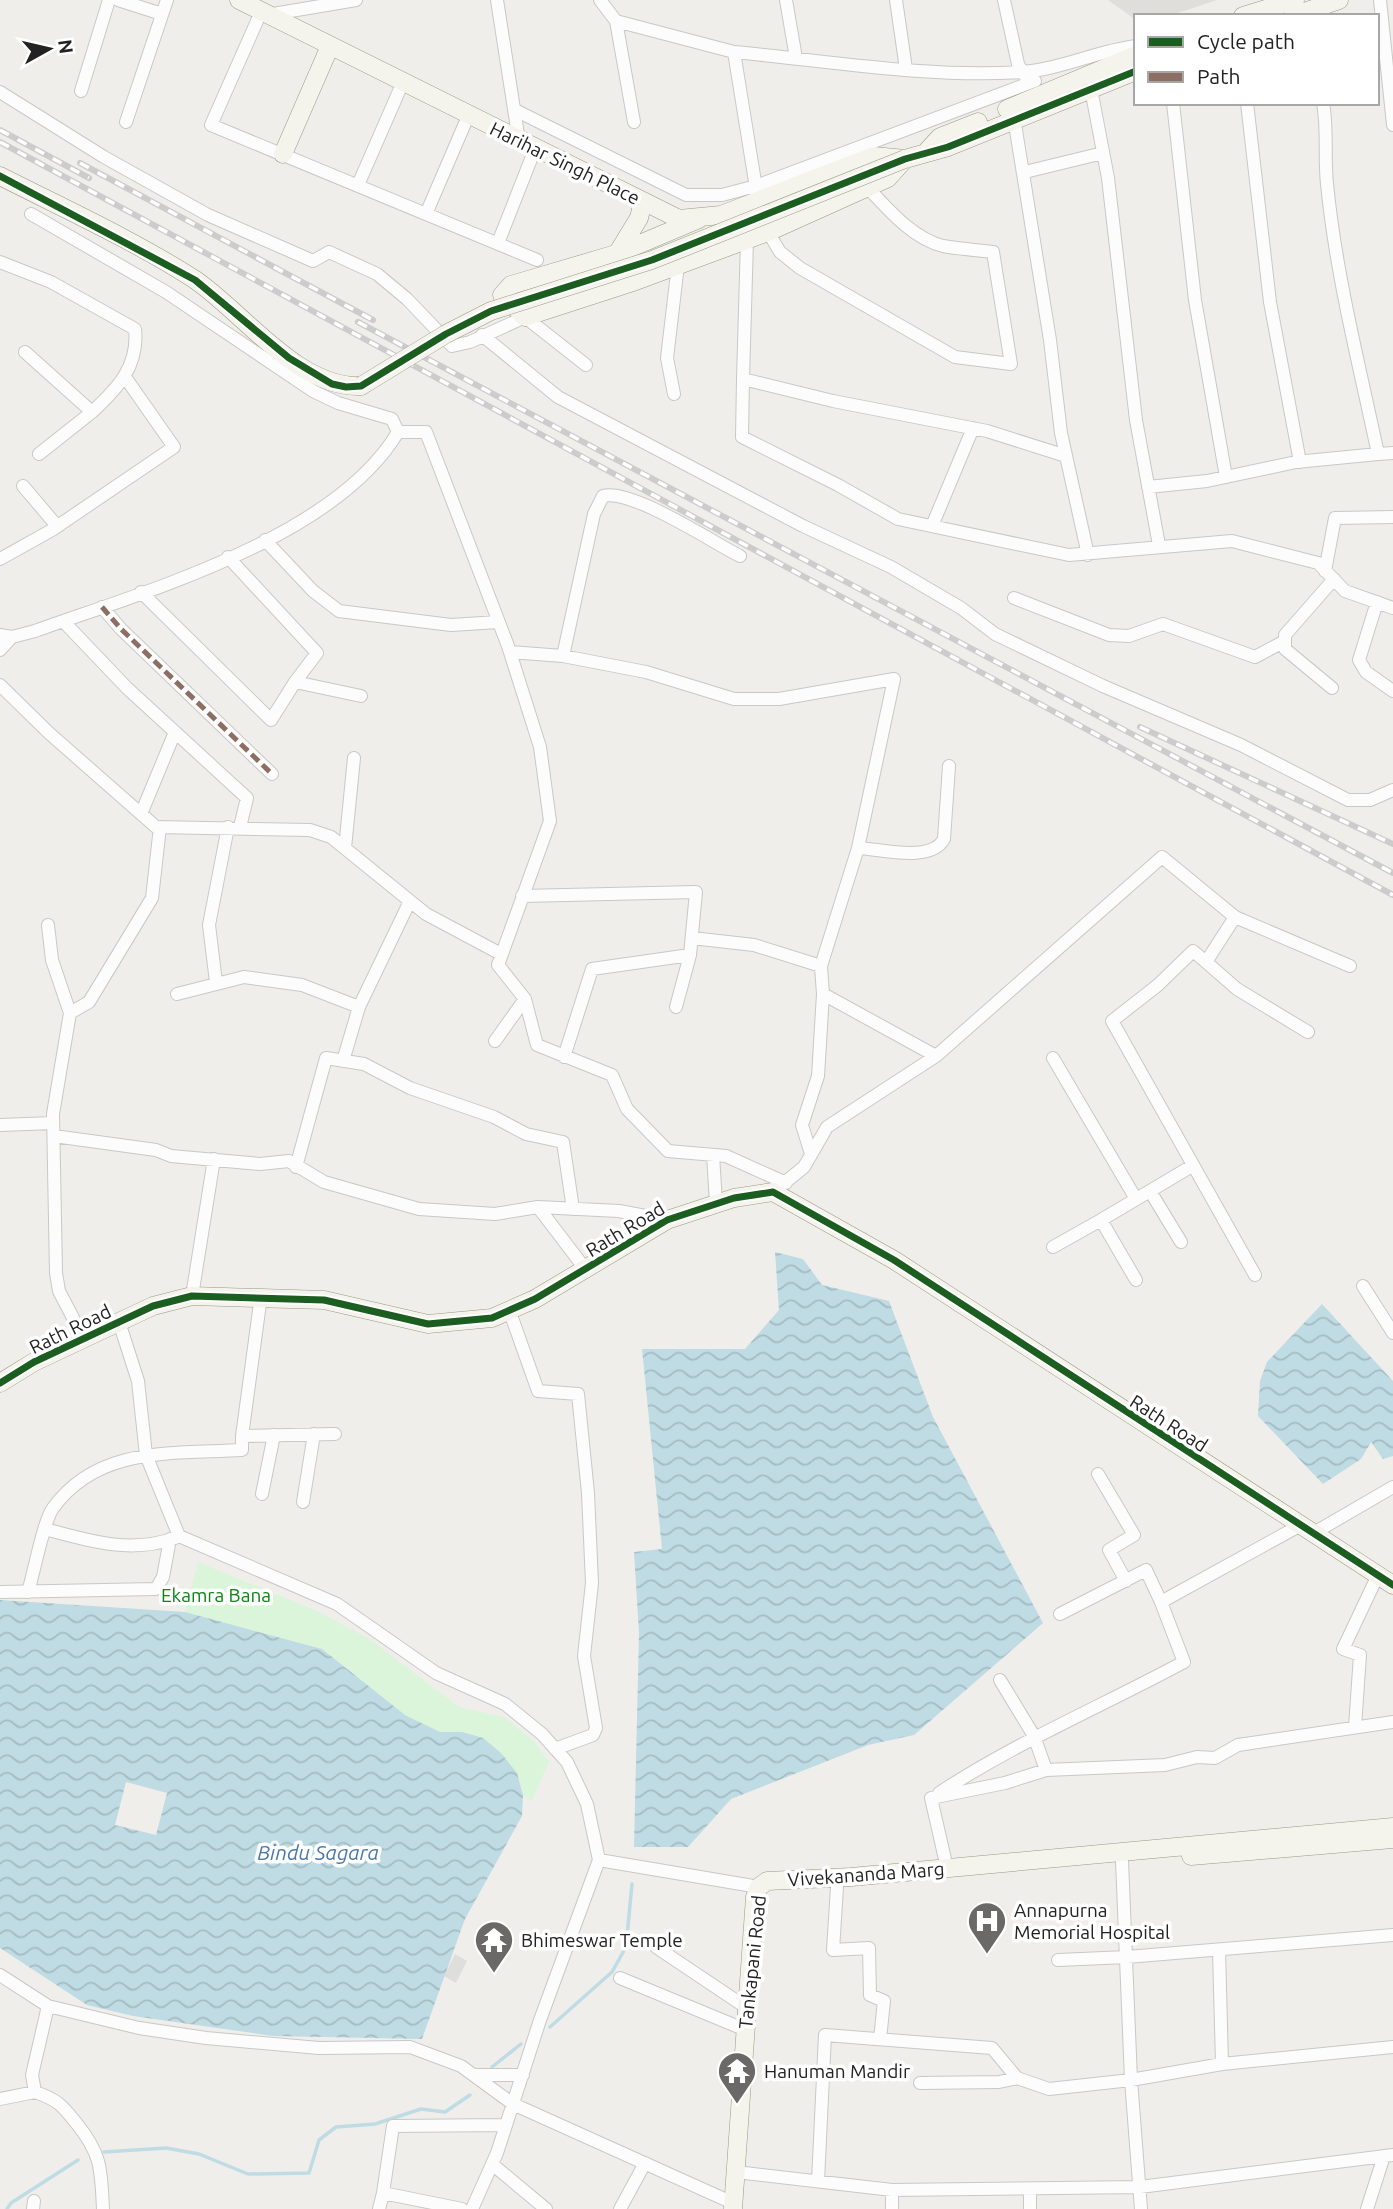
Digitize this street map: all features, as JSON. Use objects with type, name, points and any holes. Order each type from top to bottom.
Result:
[{"type":"street","points":[[81,91],[109,0]]},
{"type":"street","points":[[118,0],[162,14]]},
{"type":"street","points":[[127,122],[167,0]]},
{"type":"street","name":"Harihar Singh Place","points":[[239,0],[680,219],[721,215],[757,194],[874,156],[905,159]]},
{"type":"street","points":[[356,0],[264,13],[211,125],[537,260]]},
{"type":"street","points":[[497,0],[515,110],[527,145],[498,243]]},
{"type":"street","points":[[600,0],[616,21],[634,122]]},
{"type":"street","points":[[786,0],[796,58]]},
{"type":"street","points":[[896,0],[906,69]]},
{"type":"street","points":[[1003,0],[1021,72],[1035,81],[1056,88]]},
{"type":"street","points":[[1266,14],[1300,11],[1339,0]]},
{"type":"street","points":[[1380,0],[1393,125]]},
{"type":"street","points":[[616,21],[734,52],[906,69],[1021,72],[1055,68],[1134,47]]},
{"type":"street","points":[[283,154],[330,46]]},
{"type":"street","points":[[734,52],[757,194]]},
{"type":"street","points":[[928,150],[940,137],[1134,56]]},
{"type":"street","points":[[0,176],[204,286],[289,358],[332,384],[361,386],[446,334],[491,311],[652,260],[928,150],[948,148],[1014,118],[1134,72]]},
{"type":"street","points":[[515,110],[686,195],[757,194],[1035,81]]},
{"type":"street","points":[[358,185],[403,82]]},
{"type":"street","points":[[1090,89],[1103,153],[1136,420],[1158,545]]},
{"type":"street","points":[[0,92],[104,157],[208,215],[313,261],[329,252],[377,274],[407,299],[452,346],[524,317],[768,232],[888,178],[905,159]]},
{"type":"street","points":[[1173,105],[1195,300],[1226,477]]},
{"type":"street","points":[[1247,105],[1270,302],[1300,462]]},
{"type":"street","points":[[1322,105],[1327,127],[1327,183],[1348,324],[1378,454]]},
{"type":"street","points":[[426,214],[469,114]]},
{"type":"street","points":[[1014,118],[1025,172],[1066,456],[1088,555]]},
{"type":"street","points":[[1025,172],[1103,153]]},
{"type":"street","points":[[0,187],[160,260]]},
{"type":"street","points":[[768,232],[780,252],[800,268],[955,357],[1011,364],[993,252],[942,246],[930,241],[897,219],[868,188]]},
{"type":"street","points":[[616,254],[628,239],[643,201]]},
{"type":"street","points":[[31,214],[166,292],[313,391],[338,403],[392,419],[398,432]]},
{"type":"street","points":[[586,365],[524,317],[502,295],[504,290],[511,285],[616,254],[699,219]]},
{"type":"street","points":[[747,240],[742,437],[838,485],[898,519],[1069,555],[1088,555],[1158,545],[1232,541],[1318,563],[1345,591],[1393,608]]},
{"type":"street","points":[[0,262],[51,282],[135,329],[137,348],[120,386],[39,454]]},
{"type":"street","points":[[674,394],[667,358],[678,265]]},
{"type":"street","points":[[482,335],[558,397],[803,526],[891,567],[961,608],[996,634],[1103,686],[1241,745],[1348,800],[1370,800],[1393,790]]},
{"type":"street","points":[[25,352],[92,412]]},
{"type":"street","points":[[0,559],[57,526],[174,447],[125,377]]},
{"type":"street","points":[[743,379],[833,401],[973,428],[1066,456]]},
{"type":"street","points":[[932,526],[973,428]]},
{"type":"street","points":[[0,650],[6,636],[63,621],[141,592],[228,557],[308,519],[354,481],[398,432],[426,432],[510,652],[540,747],[550,821],[498,965],[526,999],[537,1045],[612,1075],[627,1109],[668,1151],[726,1156],[779,1188],[804,1167],[827,1127],[936,1056],[1161,856],[1235,917],[1350,966]]},
{"type":"street","points":[[1148,487],[1226,477],[1300,462],[1393,453]]},
{"type":"street","points":[[23,486],[57,526]]},
{"type":"street","points":[[563,656],[594,514],[603,496],[613,494],[633,500],[740,556]]},
{"type":"street","points":[[1332,688],[1285,649],[1285,635],[1330,575],[1335,517],[1393,517]]},
{"type":"street","points":[[265,540],[313,591],[339,611],[451,625],[498,622]]},
{"type":"street","points":[[141,592],[271,720],[317,653],[228,557]]},
{"type":"street","points":[[1014,598],[1121,637],[1163,624],[1255,657],[1283,642]]},
{"type":"street","points":[[1377,602],[1359,660],[1366,673],[1393,691]]},
{"type":"street","points":[[102,607],[121,629],[272,774]]},
{"type":"street","points":[[63,621],[175,732],[247,798],[234,827],[209,925],[216,982]]},
{"type":"street","points":[[510,652],[563,656],[646,672],[734,699],[779,699],[894,679],[858,848],[821,966],[824,995],[818,1076],[802,1125],[811,1154]]},
{"type":"street","points":[[295,682],[361,696]]},
{"type":"street","points":[[0,685],[49,733],[141,814],[160,827],[310,830],[331,837],[426,914],[501,954]]},
{"type":"street","points":[[141,814],[175,732]]},
{"type":"street","points":[[345,848],[354,758]]},
{"type":"street","points":[[858,848],[925,853],[941,846],[944,839],[949,766]]},
{"type":"street","points":[[70,1013],[89,1002],[152,898],[160,827]]},
{"type":"street","points":[[522,896],[696,892],[690,955],[676,1007]]},
{"type":"street","points":[[343,1061],[359,1007],[410,901]]},
{"type":"street","points":[[1206,962],[1235,917]]},
{"type":"street","points":[[48,925],[52,960],[70,1013],[54,1123],[57,1282],[59,1291],[85,1339]]},
{"type":"street","points":[[692,938],[754,945],[821,966]]},
{"type":"street","points":[[1255,1275],[1112,1021],[1158,985],[1193,951],[1237,989],[1308,1032]]},
{"type":"street","points":[[564,1057],[592,969],[690,955]]},
{"type":"street","points":[[177,993],[244,976],[302,985],[359,1007]]},
{"type":"street","points":[[824,995],[936,1056]]},
{"type":"street","points":[[495,1041],[526,999]]},
{"type":"street","points":[[296,1167],[326,1058],[365,1064],[410,1088],[494,1117],[526,1134],[563,1142],[573,1209]]},
{"type":"street","points":[[1054,1058],[1136,1199]]},
{"type":"street","points":[[0,1125],[54,1123]]},
{"type":"street","points":[[54,1136],[156,1150],[171,1156],[260,1164],[289,1161],[324,1182],[419,1209],[495,1214],[538,1207],[619,1211],[667,1220]]},
{"type":"street","points":[[713,1155],[716,1203]]},
{"type":"street","points":[[192,1296],[214,1159]]},
{"type":"street","points":[[1053,1247],[1192,1166]]},
{"type":"street","name":"Rath Road","points":[[0,1383],[34,1362],[153,1306],[192,1296],[324,1300],[428,1324],[492,1318],[513,1310],[586,1270],[667,1220],[716,1203],[779,1188],[1385,1580]]},
{"type":"street","points":[[1150,1191],[1181,1242]]},
{"type":"street","points":[[538,1207],[586,1270]]},
{"type":"street","points":[[1101,1220],[1136,1280]]},
{"type":"street","points":[[1363,1286],[1393,1333]]},
{"type":"street","points":[[28,1592],[51,1510],[84,1476],[106,1464],[146,1455],[242,1450],[261,1296]]},
{"type":"street","points":[[513,1310],[511,1315],[538,1391],[578,1394],[584,1456],[592,1583],[584,1656],[596,1728],[593,1735],[555,1749]]},
{"type":"street","points":[[0,1592],[156,1589],[163,1577],[174,1538],[146,1455],[138,1381],[119,1322]]},
{"type":"street","points":[[242,1436],[335,1433]]},
{"type":"street","points":[[303,1502],[314,1434]]},
{"type":"street","points":[[262,1494],[274,1435]]},
{"type":"street","points":[[1098,1474],[1134,1535],[1109,1550],[1126,1581]]},
{"type":"street","points":[[1161,1602],[1393,1487]]},
{"type":"street","points":[[45,1530],[117,1546],[174,1538],[337,1604],[436,1673],[505,1704],[567,1762],[586,1804],[599,1860],[492,2164],[472,2209]]},
{"type":"street","points":[[931,1798],[991,1759],[1185,1662],[1146,1570],[1060,1614]]},
{"type":"street","points":[[1355,1727],[1360,1655],[1343,1649],[1385,1580]]},
{"type":"street","points":[[1000,1680],[1034,1736],[1046,1770]]},
{"type":"street","points":[[931,1798],[1006,1783],[1046,1770],[1165,1765],[1197,1757],[1215,1758],[1238,1745],[1393,1722]]},
{"type":"street","points":[[931,1798],[947,1868]]},
{"type":"street","name":"Vivekananda Marg","points":[[761,1886],[837,1888],[1393,1827]]},
{"type":"street","name":"Vivekananda Marg","points":[[761,1886],[770,1880],[1056,1862],[1122,1861],[1393,1839]]},
{"type":"street","points":[[599,1860],[761,1886]]},
{"type":"street","points":[[1122,1861],[1131,2080],[1142,2209]]},
{"type":"street","name":"Tankapani Road","points":[[733,2206],[755,1897],[761,1886]]},
{"type":"street","points":[[837,1888],[833,1950],[869,1948],[870,1995],[884,2001],[880,2039]]},
{"type":"street","points":[[1058,1960],[1128,1957],[1393,1935]]},
{"type":"street","points":[[656,1947],[747,2008]]},
{"type":"street","points":[[1219,1950],[1222,2064]]},
{"type":"street","points":[[0,1975],[48,2006],[139,2028],[206,2038],[319,2048],[411,2047],[461,2066],[513,2104],[733,2206]]},
{"type":"street","points":[[620,1978],[746,2030]]},
{"type":"street","points":[[35,2092],[32,2075],[48,2006]]},
{"type":"street","points":[[818,2181],[825,2035],[992,2048],[1017,2078],[1049,2089],[1131,2080],[1222,2064],[1393,2047]]},
{"type":"street","points":[[474,2075],[523,2075]]},
{"type":"street","points":[[920,2083],[999,2082],[1017,2078]]},
{"type":"street","points":[[0,2099],[35,2092],[57,2099],[94,2145],[102,2171],[103,2209]]},
{"type":"street","points":[[379,2209],[393,2126],[506,2125]]},
{"type":"street","points":[[736,2172],[892,2190],[1140,2187],[1388,2155],[1367,2209]]},
{"type":"street","points":[[620,2209],[645,2163]]},
{"type":"street","points":[[492,2164],[546,2209]]},
{"type":"street","points":[[1030,2189],[1030,2209]]},
{"type":"street","points":[[892,2190],[892,2209]]},
{"type":"street","points":[[383,2193],[462,2209]]},
{"type":"shaded area","points":[[1108,0],[1217,0],[1175,14],[1134,14],[1134,19]]},
{"type":"shaded area","points":[[455,1954],[467,1961],[456,1983],[444,1976]]},
{"type":"green space","name":"Ekamra Bana","points":[[198,1562],[317,1611],[368,1638],[459,1707],[504,1717],[534,1741],[549,1762],[532,1801],[523,1795],[517,1773],[501,1753],[462,1732],[440,1732],[405,1715],[322,1649],[185,1612]]},
{"type":"water","points":[[775,1252],[803,1259],[822,1285],[889,1301],[933,1417],[1043,1623],[914,1735],[868,1745],[731,1799],[688,1847],[634,1847],[639,1633],[634,1552],[662,1549],[642,1349],[745,1349],[779,1310]]},
{"type":"water","points":[[1322,1304],[1393,1381],[1393,1456],[1383,1459],[1371,1442],[1361,1459],[1323,1484],[1258,1416],[1260,1381],[1267,1362]]},
{"type":"water","name":"Bindu Sagara","points":[[0,1600],[185,1612],[322,1649],[405,1715],[440,1732],[462,1732],[483,1738],[501,1753],[517,1773],[523,1795],[522,1816],[465,1919],[422,2039],[273,2036],[133,2016],[87,2005],[0,1948]],"holes":[[[126,1782],[167,1793],[156,1835],[115,1825]]]},
{"type":"waterway","points":[[550,2027],[612,1972],[626,1947],[632,1884]]},
{"type":"waterway","points":[[492,2067],[521,2044]]},
{"type":"waterway","points":[[104,2152],[166,2148],[199,2154],[248,2174],[309,2173],[319,2140],[336,2127],[375,2124],[421,2109],[445,2112],[470,2095]]},
{"type":"waterway","points":[[7,2209],[11,2203],[78,2160]]},
{"type":"railway","points":[[0,130],[89,178]]},
{"type":"railway","points":[[0,142],[1393,895]]},
{"type":"railway","points":[[80,163],[373,320]]},
{"type":"railway","points":[[358,322],[1393,873]]},
{"type":"railway","points":[[1140,727],[1393,844]]},
{"type":"marked path","points":[[102,607],[121,629],[272,774]]},
{"type":"cycle path","points":[[0,176],[195,280],[289,358],[332,384],[361,386],[446,334],[491,311],[652,260],[905,159],[948,147],[1134,72]]},
{"type":"cycle path","points":[[0,1383],[34,1362],[153,1306],[192,1296],[324,1300],[428,1324],[492,1318],[535,1299],[667,1220],[734,1198],[773,1192],[894,1260],[1393,1585]]},
{"type":"place","name":"Annapurna Memorial Hospital","points":[[987,1955]]},
{"type":"place","name":"Bhimeswar Temple","points":[[494,1974]]},
{"type":"place","name":"Hanuman Mandir","points":[[737,2105]]}]
